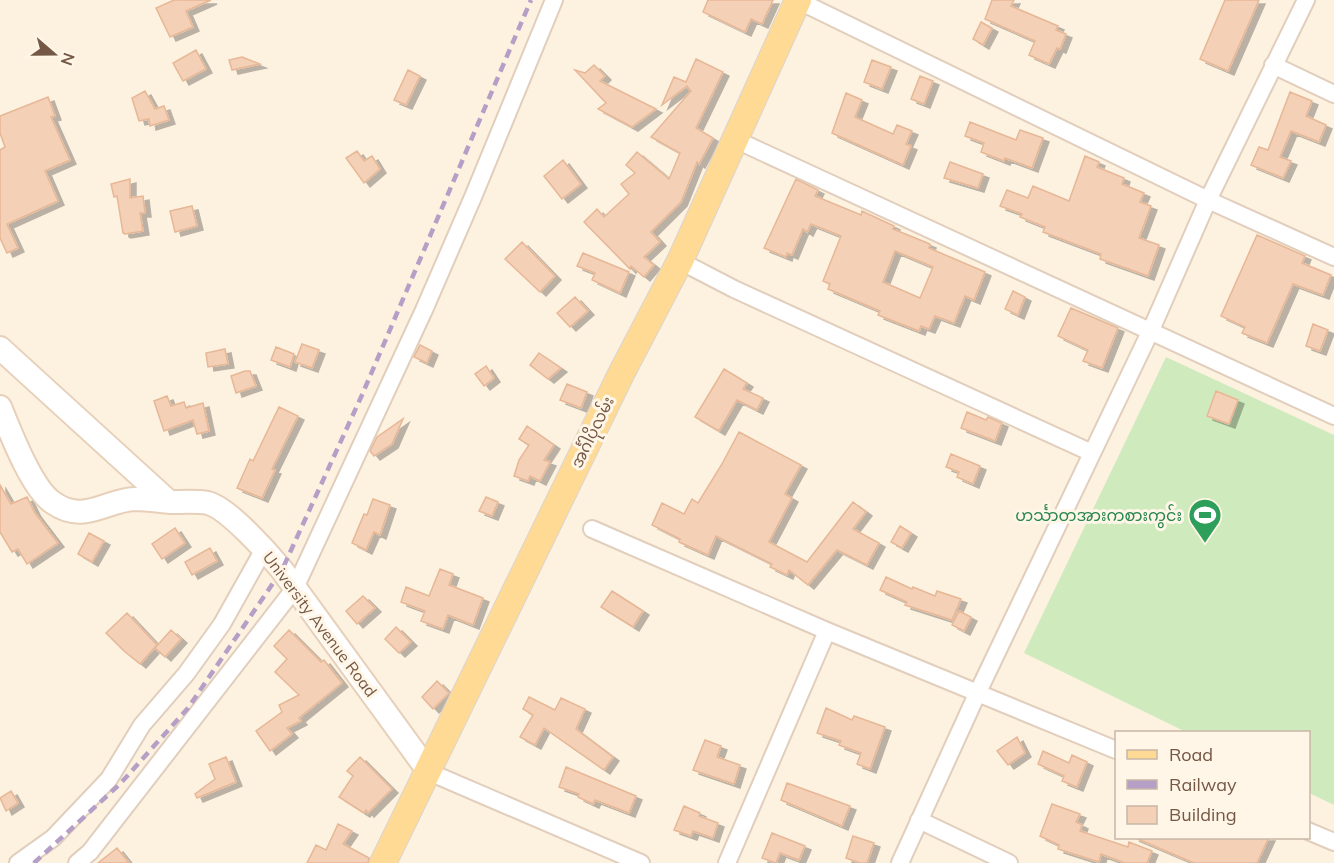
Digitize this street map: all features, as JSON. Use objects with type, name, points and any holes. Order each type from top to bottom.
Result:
[{"type":"main road","name":"အင်္ဂါပိုလမ်း","points":[[383,863],[615,384],[680,261],[798,0]]},
{"type":"main road","points":[[0,348],[168,501]]},
{"type":"main road","name":"University Avenue Road","points":[[0,407],[21,454],[41,491],[51,502],[66,509],[86,512],[133,499],[209,503],[229,516],[264,549],[295,588],[429,772]]},
{"type":"street","points":[[77,863],[90,852],[295,588],[473,197],[554,0]]},
{"type":"street","points":[[798,0],[1208,200],[1334,257]]},
{"type":"street","points":[[900,863],[978,692],[1151,330],[1208,200],[1306,0]]},
{"type":"street","points":[[1274,65],[1334,93]]},
{"type":"street","points":[[734,139],[1334,416]]},
{"type":"street","points":[[680,261],[734,289],[1092,453]]},
{"type":"street","points":[[592,529],[827,631],[1115,750]]},
{"type":"street","points":[[18,863],[53,838],[109,779],[142,725],[186,674],[222,624],[264,549]]},
{"type":"street","points":[[728,863],[827,631]]},
{"type":"street","points":[[429,772],[641,863]]},
{"type":"street","points":[[919,820],[1009,863]]},
{"type":"street","points":[[1310,832],[1334,842]]},
{"type":"green space","name":"ဟင်္သာတအားကစားကွင်း","points":[[1166,357],[1334,435],[1334,805],[1310,793],[1310,731],[1184,731],[1024,653]]},
{"type":"building","points":[[174,0],[211,0],[186,11],[193,27],[170,37],[156,8]]},
{"type":"building","points":[[708,0],[773,0],[762,24],[751,19],[745,32],[703,12]]},
{"type":"building","points":[[992,0],[1014,0],[1011,6],[1058,26],[1056,30],[1066,34],[1060,49],[1057,48],[1049,64],[1029,55],[1035,41],[985,19]]},
{"type":"building","points":[[1225,0],[1259,0],[1228,71],[1200,59]]},
{"type":"building","points":[[981,22],[992,28],[983,45],[973,39]]},
{"type":"building","points":[[196,50],[206,69],[183,81],[173,63]]},
{"type":"building","points":[[242,57],[260,64],[232,70],[229,60]]},
{"type":"building","points":[[696,59],[723,72],[696,128],[713,138],[699,164],[697,162],[681,202],[651,232],[660,242],[644,257],[654,265],[644,277],[631,266],[630,269],[584,222],[597,209],[604,217],[629,194],[621,184],[635,173],[626,165],[637,152],[669,179],[680,153],[651,137],[691,91],[687,86],[662,105],[674,77],[686,82]]},
{"type":"building","points":[[872,60],[891,67],[882,89],[864,82]]},
{"type":"building","points":[[594,65],[605,76],[600,81],[656,109],[632,127],[598,109],[606,103],[575,70],[585,73]]},
{"type":"building","points":[[408,70],[420,76],[406,105],[394,100]]},
{"type":"building","points":[[920,76],[933,81],[924,104],[911,99]]},
{"type":"building","points":[[145,91],[155,109],[164,106],[169,120],[150,126],[149,119],[139,121],[132,98]]},
{"type":"building","points":[[1290,92],[1312,101],[1306,116],[1326,125],[1319,142],[1291,131],[1280,157],[1291,161],[1283,178],[1251,165],[1259,147],[1268,150]]},
{"type":"building","points":[[846,93],[862,100],[855,117],[893,134],[897,125],[912,131],[906,144],[911,146],[903,165],[832,133]]},
{"type":"building","points":[[48,97],[55,116],[51,117],[70,160],[45,171],[58,201],[7,224],[18,248],[7,253],[0,238],[0,150],[5,147],[0,133],[0,116]]},
{"type":"building","points":[[970,122],[1016,140],[1020,130],[1043,138],[1032,168],[981,152],[984,143],[965,136]]},
{"type":"building","points":[[357,151],[364,161],[372,156],[380,169],[364,183],[346,158]]},
{"type":"building","points":[[1085,156],[1099,162],[1097,167],[1124,178],[1122,184],[1144,193],[1140,202],[1151,206],[1139,238],[1159,245],[1148,276],[1100,259],[1101,254],[1043,232],[1045,227],[1020,217],[1022,214],[1000,206],[1007,190],[1028,198],[1033,186],[1069,201]]},
{"type":"building","points":[[563,160],[581,184],[562,199],[544,176]]},
{"type":"building","points":[[950,162],[983,174],[978,188],[944,178]]},
{"type":"building","points":[[130,179],[130,198],[143,196],[145,213],[140,213],[143,231],[125,234],[117,196],[114,197],[111,184]]},
{"type":"building","points":[[796,179],[818,190],[815,196],[861,215],[862,211],[894,226],[893,229],[930,244],[929,248],[985,272],[974,300],[965,296],[954,323],[935,316],[929,329],[921,326],[919,331],[878,315],[880,311],[828,289],[830,284],[823,281],[841,236],[811,224],[807,232],[803,229],[792,255],[787,253],[786,257],[764,248]],"holes":[[[895,251],[933,267],[920,298],[883,282]]]},
{"type":"building","points":[[192,206],[197,226],[175,232],[170,211]]},
{"type":"building","points":[[1257,235],[1305,256],[1302,263],[1331,275],[1323,295],[1293,284],[1267,343],[1242,333],[1245,327],[1221,316]]},
{"type":"building","points":[[522,242],[555,276],[540,292],[505,259]]},
{"type":"building","points":[[583,253],[629,272],[620,293],[592,280],[595,273],[577,266]]},
{"type":"building","points":[[1013,291],[1025,297],[1018,315],[1005,309]]},
{"type":"building","points":[[575,297],[588,311],[570,327],[557,313]]},
{"type":"building","points":[[1071,308],[1118,328],[1102,368],[1083,361],[1088,350],[1058,336]]},
{"type":"building","points":[[1313,324],[1328,330],[1320,351],[1306,346]]},
{"type":"building","points":[[302,344],[319,350],[312,368],[295,362]]},
{"type":"building","points":[[420,345],[432,351],[427,363],[414,357]]},
{"type":"building","points":[[276,347],[294,354],[290,367],[271,360]]},
{"type":"building","points":[[225,349],[228,364],[208,367],[206,353]]},
{"type":"building","points":[[539,353],[561,368],[548,379],[530,365]]},
{"type":"building","points":[[486,366],[494,378],[484,386],[475,374]]},
{"type":"building","points":[[724,369],[747,383],[743,389],[763,398],[757,410],[737,400],[719,431],[695,417]]},
{"type":"building","points":[[250,371],[256,386],[236,393],[231,376]]},
{"type":"building","points":[[567,384],[587,392],[581,408],[560,400]]},
{"type":"building","points":[[1216,391],[1238,400],[1229,424],[1207,416]]},
{"type":"building","points":[[167,396],[171,406],[184,402],[186,408],[203,403],[209,431],[197,434],[193,420],[164,431],[154,401]]},
{"type":"building","points":[[279,407],[298,416],[272,469],[275,470],[262,498],[237,488],[250,459],[253,461]]},
{"type":"building","points":[[967,412],[986,420],[988,417],[1002,423],[995,441],[961,428]]},
{"type":"building","points":[[403,419],[392,444],[374,456],[370,451],[377,437]]},
{"type":"building","points":[[527,426],[554,445],[544,460],[550,462],[540,481],[530,476],[528,481],[514,476],[519,460],[529,445],[519,439]]},
{"type":"building","points":[[739,432],[801,465],[785,494],[792,498],[769,542],[807,562],[853,502],[866,512],[853,529],[879,543],[867,565],[837,550],[808,585],[789,570],[787,575],[770,567],[772,564],[716,536],[708,555],[679,542],[680,539],[652,525],[662,503],[684,514],[692,499],[698,503]]},
{"type":"building","points":[[951,454],[980,466],[973,484],[957,477],[959,472],[946,467]]},
{"type":"building","points":[[0,485],[11,504],[27,497],[35,513],[58,543],[27,564],[18,549],[12,552],[0,532]]},
{"type":"building","points":[[486,497],[498,502],[492,516],[479,511]]},
{"type":"building","points":[[373,499],[390,505],[380,535],[374,532],[366,550],[352,543]]},
{"type":"building","points":[[900,526],[911,533],[902,548],[891,542]]},
{"type":"building","points":[[175,528],[185,543],[162,559],[152,544]]},
{"type":"building","points":[[89,533],[104,541],[92,562],[78,554]]},
{"type":"building","points":[[210,548],[217,561],[192,575],[185,562]]},
{"type":"building","points":[[440,569],[453,574],[449,585],[483,598],[473,625],[448,615],[443,629],[421,621],[425,611],[401,602],[406,587],[429,596]]},
{"type":"building","points":[[886,577],[935,596],[937,591],[961,599],[952,620],[905,605],[907,602],[880,590]]},
{"type":"building","points":[[612,591],[643,611],[633,627],[601,607]]},
{"type":"building","points":[[363,596],[375,608],[357,624],[346,611]]},
{"type":"building","points":[[959,611],[971,617],[964,631],[952,625]]},
{"type":"building","points":[[127,613],[157,645],[140,664],[106,633]]},
{"type":"building","points":[[396,627],[411,642],[399,653],[385,639]]},
{"type":"building","points":[[171,630],[181,639],[165,657],[155,648]]},
{"type":"building","points":[[289,630],[321,662],[324,660],[342,683],[299,718],[301,721],[287,728],[292,734],[270,751],[256,731],[282,712],[279,705],[299,695],[275,672],[287,659],[274,646]]},
{"type":"building","points":[[437,681],[449,693],[433,709],[422,697]]},
{"type":"building","points":[[529,697],[555,710],[561,698],[585,709],[576,729],[613,757],[604,770],[544,728],[535,745],[520,737],[533,715],[523,709]]},
{"type":"building","points":[[826,708],[852,720],[854,716],[885,727],[870,769],[857,764],[861,753],[839,745],[841,741],[817,733]]},
{"type":"building","points":[[1017,737],[1025,753],[1008,765],[997,751]]},
{"type":"building","points":[[705,740],[721,746],[717,757],[740,765],[734,784],[693,770]]},
{"type":"building","points":[[1043,751],[1069,763],[1072,755],[1087,762],[1077,787],[1062,781],[1064,776],[1038,764]]},
{"type":"building","points":[[226,757],[236,782],[197,798],[195,794],[215,779],[209,764]]},
{"type":"building","points":[[360,757],[392,789],[368,813],[366,810],[364,813],[339,797],[353,776],[347,771]]},
{"type":"building","points":[[566,767],[636,796],[629,813],[595,800],[593,804],[578,797],[579,794],[559,787]]},
{"type":"building","points":[[787,783],[850,806],[842,826],[781,800]]},
{"type":"building","points":[[11,791],[18,803],[6,811],[0,798]]},
{"type":"building","points":[[1052,804],[1080,814],[1076,822],[1082,825],[1080,831],[1128,847],[1129,842],[1152,851],[1147,863],[1125,863],[1101,854],[1099,862],[1058,849],[1059,845],[1040,836]]},
{"type":"building","points":[[684,806],[700,813],[699,816],[718,823],[713,838],[693,831],[691,836],[674,830]]},
{"type":"building","points":[[338,824],[352,831],[343,844],[369,858],[368,863],[307,863],[316,845],[326,850]]},
{"type":"building","points":[[772,833],[805,846],[799,860],[780,853],[776,863],[762,858]]},
{"type":"building","points":[[853,836],[874,843],[867,863],[846,858]]},
{"type":"building","points":[[1138,839],[1268,839],[1257,863],[1194,863]]},
{"type":"building","points":[[117,848],[129,863],[98,863]]},
{"type":"railway","points":[[34,863],[120,784],[188,708],[282,570],[362,395],[531,0]]},
{"type":"place","name":"ဟင်္သာတအားကစားကွင်း","points":[[1205,544]]}]
